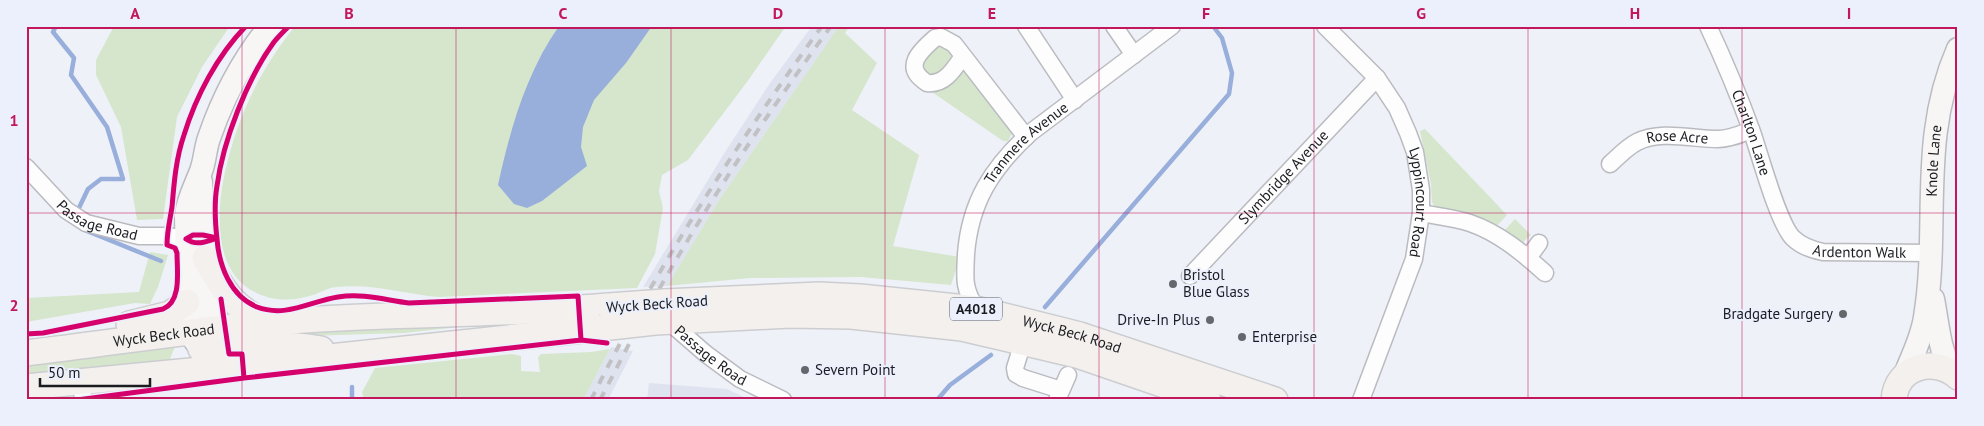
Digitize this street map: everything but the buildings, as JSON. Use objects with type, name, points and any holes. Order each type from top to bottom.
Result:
[{"type":"main road","points":[[205,258],[220,284],[237,306],[249,315],[266,323]]},
{"type":"main road","name":"Wyck Beck Road","points":[[662,315],[819,295],[976,309],[1080,335],[1276,400]]},
{"type":"main road","points":[[35,352],[106,330],[170,314],[187,302]]},
{"type":"main road","name":"Wyck Beck Road","points":[[26,387],[83,391],[198,345],[266,323],[378,316],[526,312],[605,317],[662,315],[851,316],[962,328],[1077,355],[1208,400]]},
{"type":"main road","name":"Wyck Beck Road","points":[[35,352],[198,345],[356,354],[605,317]]},
{"type":"main road","points":[[1881,400],[1924,366],[1937,366],[1956,375]]},
{"type":"street","points":[[198,345],[187,302],[186,215],[188,200],[201,170],[208,139],[234,80],[251,50],[270,26]]},
{"type":"street","points":[[1026,26],[1075,100]]},
{"type":"street","points":[[1114,26],[1134,56]]},
{"type":"street","name":"Tranmere Avenue","points":[[976,309],[965,286],[967,244],[972,219],[980,195],[1002,160],[1026,137],[1172,26]]},
{"type":"street","name":"Lyppincourt Road","points":[[1324,26],[1377,78],[1397,108],[1408,133],[1419,170],[1421,190],[1421,213],[1414,259],[1361,400]]},
{"type":"street","name":"Charlton Lane","points":[[1708,26],[1724,58],[1781,217],[1793,239]]},
{"type":"street","name":"Knole Lane","points":[[1899,385],[1916,347],[1925,318],[1929,276],[1934,137],[1944,87],[1958,49]]},
{"type":"street","points":[[963,56],[1026,137]]},
{"type":"street","name":"Slymbridge Avenue","points":[[1190,276],[1377,78]]},
{"type":"street","name":"Rose Acre","points":[[1610,164],[1636,142],[1650,138],[1679,136],[1720,139],[1751,130]]},
{"type":"street","name":"Passage Road","points":[[26,167],[66,210],[81,220],[139,236],[167,236],[186,239]]},
{"type":"street","points":[[198,345],[209,315],[201,170]]},
{"type":"street","points":[[1421,213],[1469,223],[1485,229],[1528,258],[1544,273]]},
{"type":"street","name":"Ardenton Walk","points":[[1793,239],[1812,250],[1824,252],[1930,253]]},
{"type":"street","points":[[1528,258],[1539,244]]},
{"type":"street","name":"Knole Lane","points":[[1929,276],[1941,348],[1944,359],[1956,375]]},
{"type":"street","name":"Passage Road","points":[[662,315],[706,354],[740,379],[783,400]]},
{"type":"street","points":[[1024,342],[1015,368],[1016,374],[1059,395],[1068,375]]},
{"type":"shaded area","points":[[812,26],[839,26],[719,200],[667,286],[643,287],[725,152],[770,83]]},
{"type":"shaded area","points":[[611,347],[633,351],[608,400],[583,400]]},
{"type":"shaded area","points":[[649,383],[727,389],[750,400],[647,400]]},
{"type":"green space","points":[[114,26],[230,26],[202,67],[177,117],[163,219],[137,220],[121,127],[96,75],[96,60]]},
{"type":"green space","points":[[295,26],[786,26],[747,82],[688,160],[662,175],[659,191],[663,208],[655,254],[637,288],[439,297],[350,286],[326,289],[303,298],[283,300],[264,296],[242,283],[228,263],[221,239],[220,211],[223,182],[229,154],[246,107],[268,65]]},
{"type":"green space","points":[[839,26],[850,26],[845,33],[877,63],[852,110],[919,155],[893,246],[960,257],[951,285],[861,277],[750,278],[667,286],[719,200]]},
{"type":"green space","points":[[943,45],[951,51],[951,60],[937,76],[929,76],[921,71],[922,61],[936,46]]},
{"type":"green space","points":[[965,69],[1012,133],[1008,141],[1003,141],[932,92],[952,82]]},
{"type":"green space","points":[[1425,129],[1507,215],[1495,228],[1436,208],[1432,202],[1431,184],[1420,131]]},
{"type":"green space","points":[[1515,219],[1531,235],[1521,244],[1503,232]]},
{"type":"green space","points":[[150,252],[168,255],[158,287],[150,304],[135,303],[26,322],[26,298],[139,292]]},
{"type":"green space","points":[[525,320],[526,328],[496,329],[477,325],[404,333],[272,337],[293,328]]},
{"type":"green space","points":[[176,344],[170,359],[163,364],[26,378],[26,361]]},
{"type":"green space","points":[[610,349],[583,400],[364,400],[362,392],[375,368],[512,354],[521,356],[521,371],[540,372],[538,357],[541,354],[591,352]]},
{"type":"water","points":[[559,26],[652,26],[626,63],[594,100],[583,127],[581,147],[587,166],[542,201],[527,208],[514,204],[498,185],[514,123],[528,82],[547,44]]},
{"type":"waterway","points":[[56,26],[53,32],[74,58],[71,75],[107,127],[123,179],[101,179],[88,189],[77,212]]},
{"type":"waterway","points":[[1045,307],[1229,94],[1232,73],[1222,38],[1213,26]]},
{"type":"waterway","points":[[82,229],[161,261]]},
{"type":"waterway","points":[[937,400],[950,385],[991,355]]},
{"type":"waterway","points":[[352,387],[352,400]]},
{"type":"railway","points":[[591,400],[642,303],[699,208],[759,116],[822,26]]},
{"type":"railway","points":[[600,400],[680,252],[764,121],[831,26]]},
{"type":"cycle path","points":[[26,334],[43,333],[163,309],[169,305],[176,293],[178,277],[177,253],[175,248],[167,245],[167,240],[181,144],[201,91],[217,63],[246,26]]},
{"type":"cycle path","points":[[289,26],[274,42],[264,57],[246,92],[231,130],[220,168],[215,205],[218,249],[223,269],[233,288],[248,302],[257,307],[278,311],[347,296],[365,296],[409,303],[578,296],[581,340]]},
{"type":"cycle path","points":[[193,235],[203,235],[217,238],[197,243],[186,239],[193,235]]},
{"type":"cycle path","points":[[221,299],[229,354],[242,354],[244,378]]},
{"type":"cycle path","points":[[77,400],[244,378],[581,340],[607,343]]},
{"type":"place","name":"Bristol Blue Glass","points":[[1173,284]]},
{"type":"place","name":"Bradgate Surgery","points":[[1843,314]]},
{"type":"place","name":"Drive-In Plus","points":[[1210,320]]},
{"type":"place","name":"Enterprise","points":[[1242,337]]},
{"type":"place","name":"Severn Point","points":[[805,370]]}]
